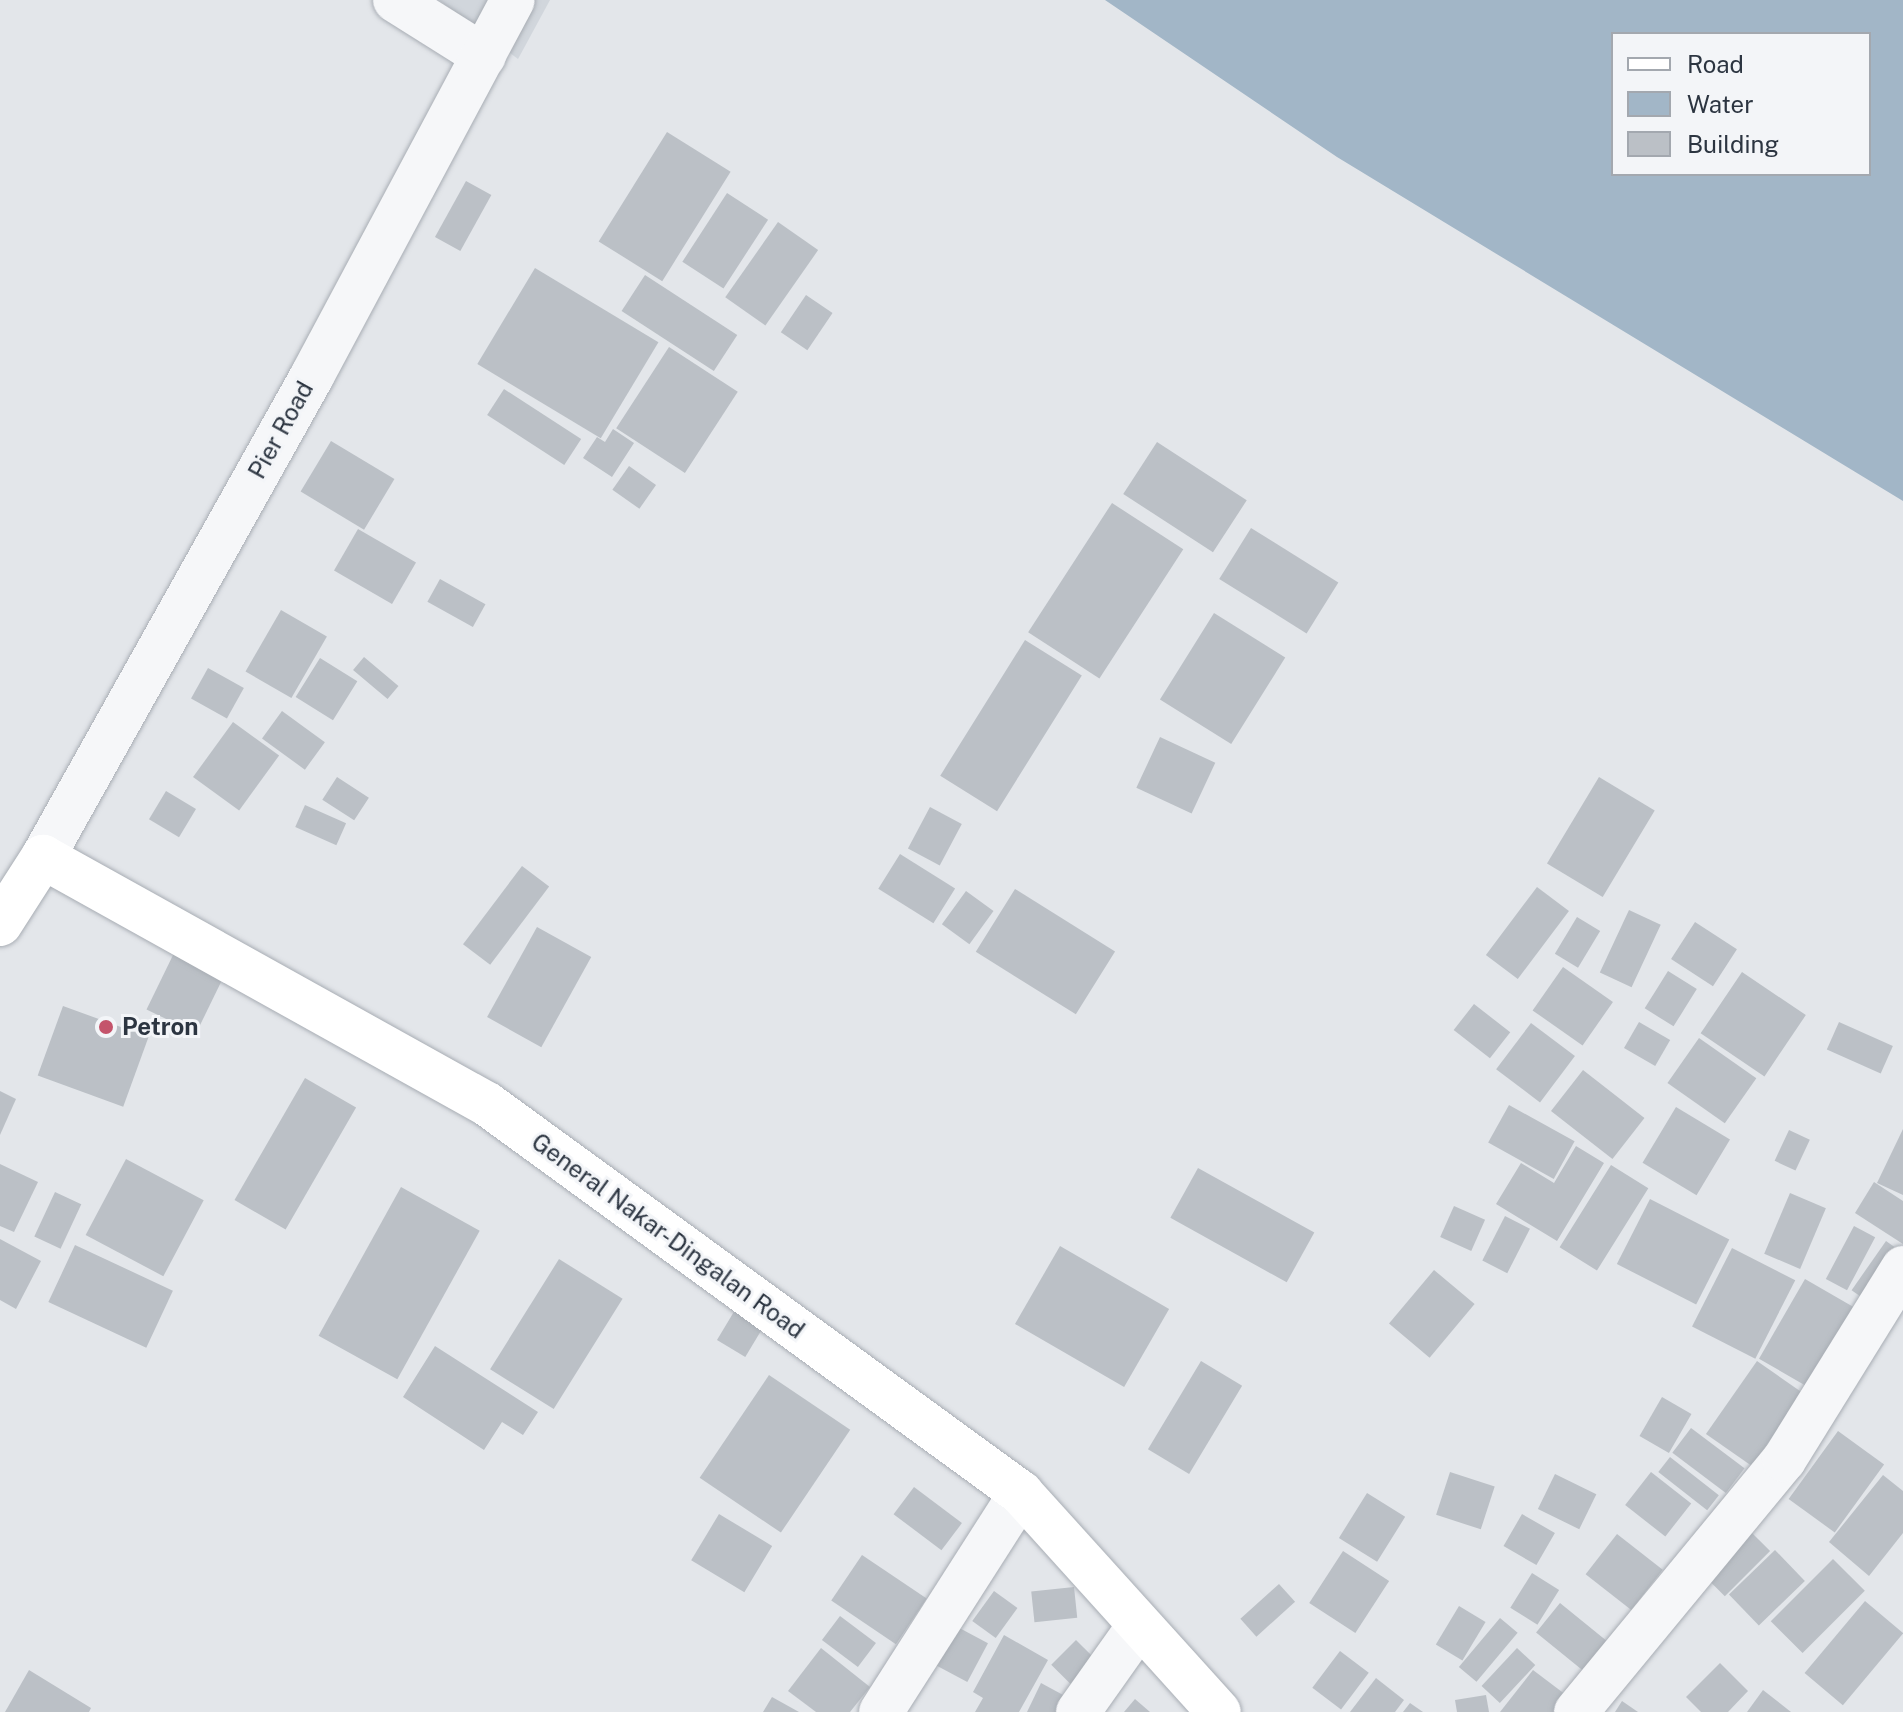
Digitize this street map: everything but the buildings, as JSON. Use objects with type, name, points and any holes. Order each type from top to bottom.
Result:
[{"type":"main road","points":[[0,924],[43,857]]},
{"type":"main road","name":"General Nakar-Dingalan Road","points":[[43,857],[487,1104],[1021,1493],[1219,1712]]},
{"type":"street","points":[[395,0],[484,56]]},
{"type":"street","name":"Pier Road","points":[[43,857],[513,0]]},
{"type":"street","points":[[1576,1712],[1784,1460],[1903,1268]]},
{"type":"street","points":[[881,1712],[1021,1493]]},
{"type":"street","points":[[1078,1712],[1139,1626]]},
{"type":"shaded area","points":[[439,0],[550,0],[518,59]]},
{"type":"water","points":[[1105,0],[1903,0],[1903,501],[1337,157]]},
{"type":"place","name":"Petron","points":[[106,1027]]}]
